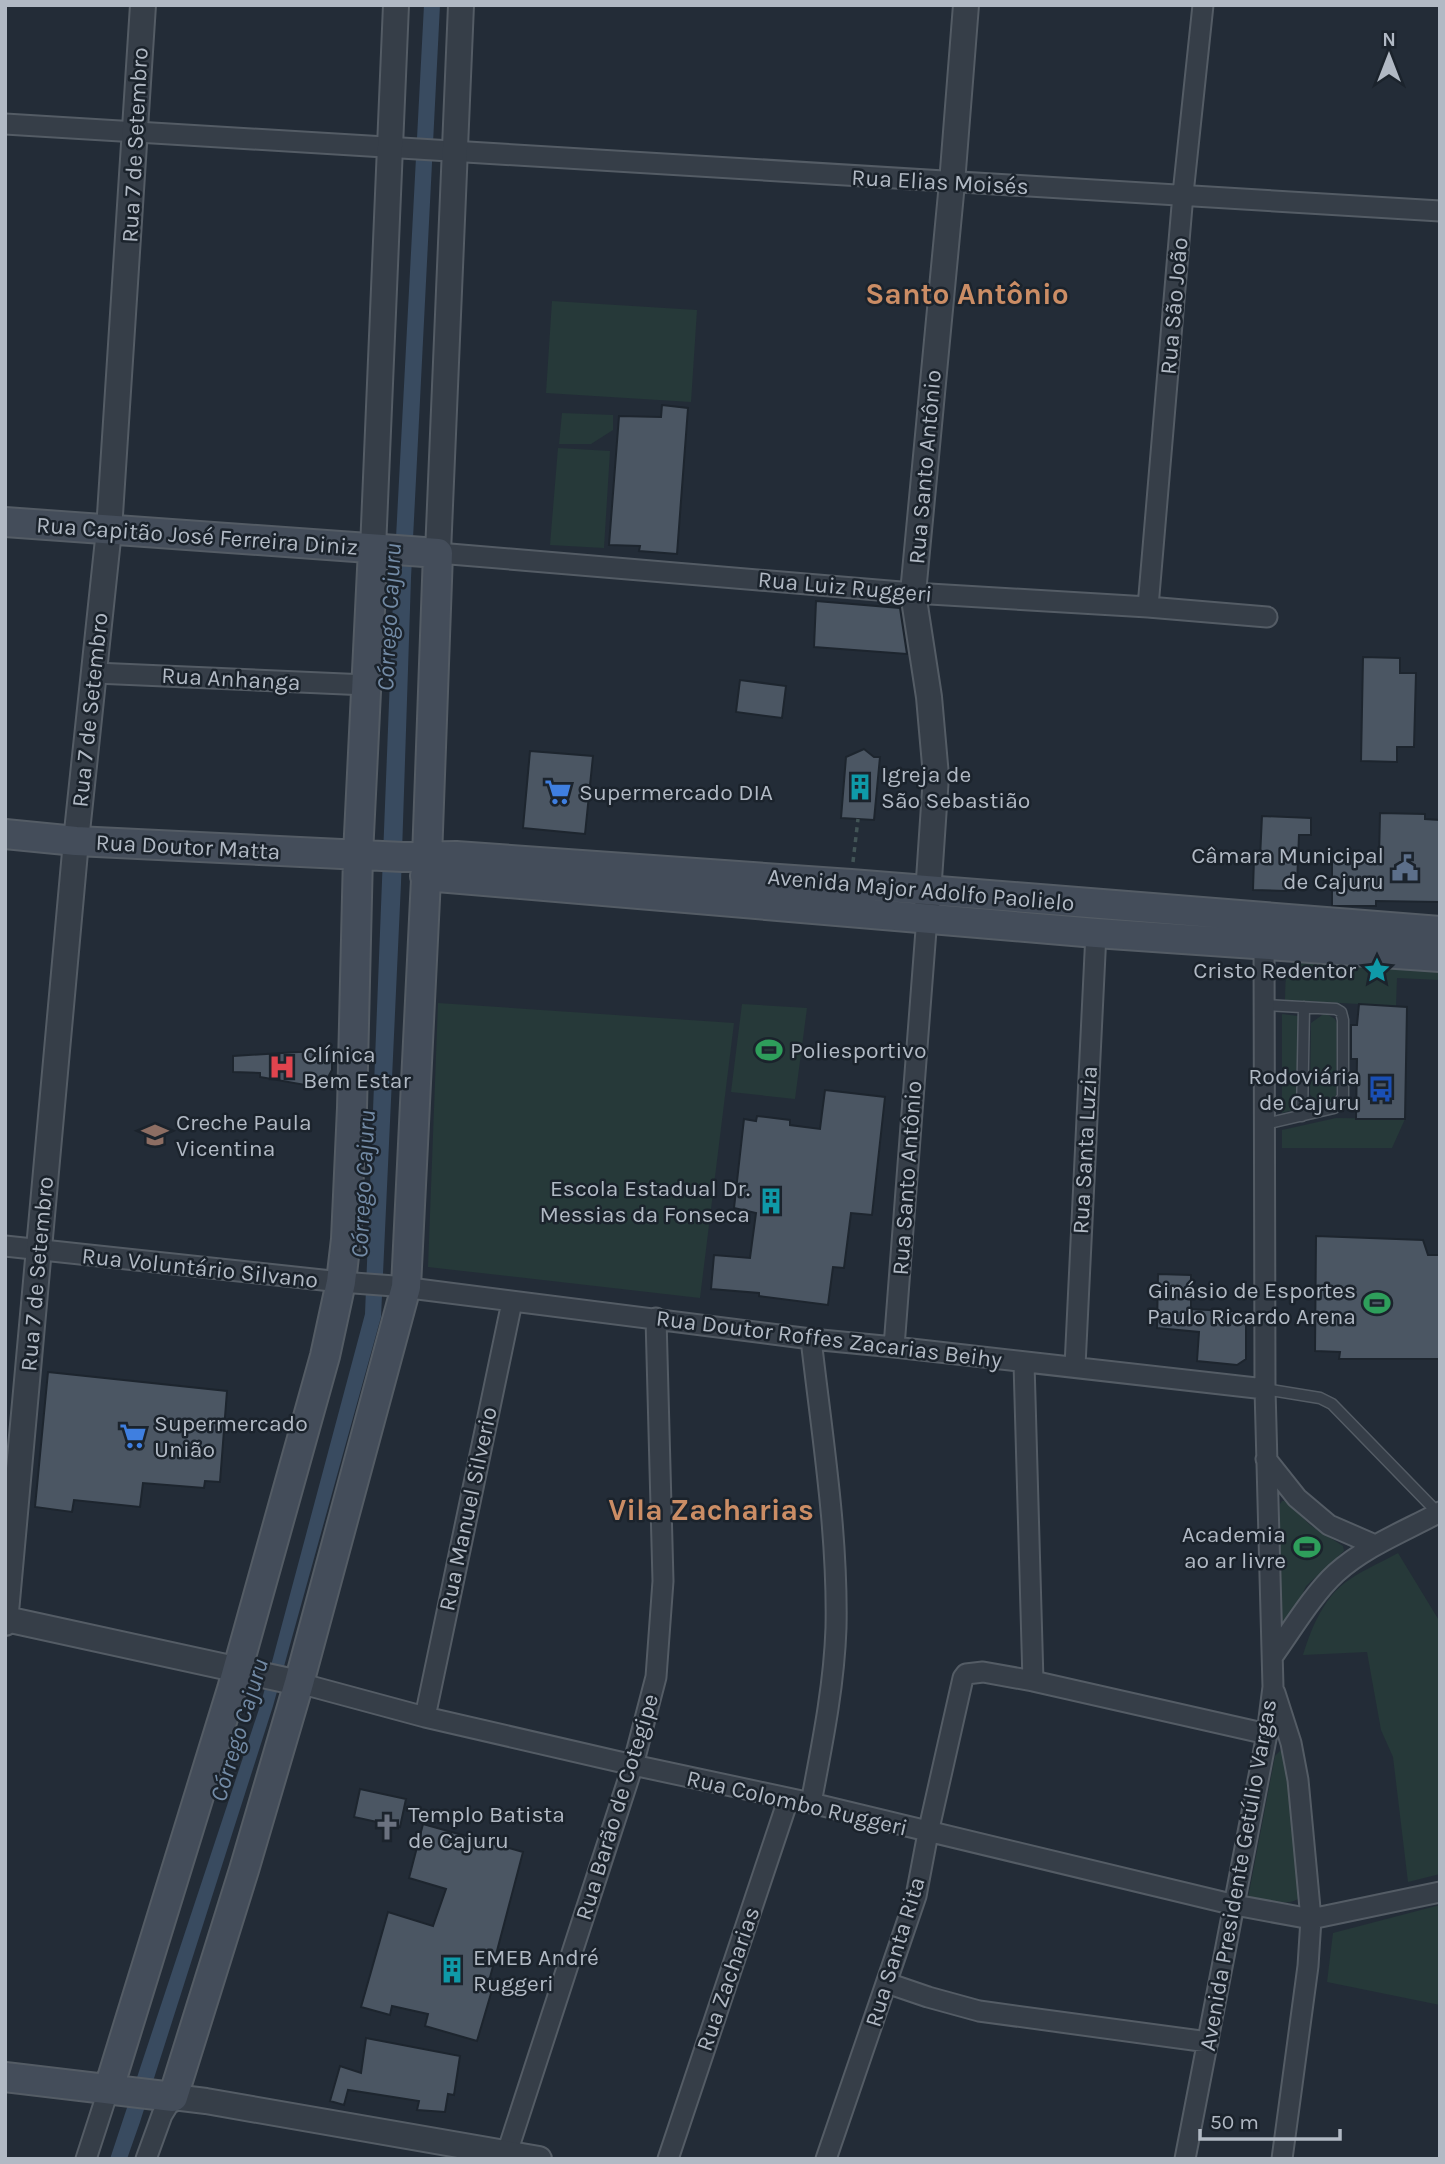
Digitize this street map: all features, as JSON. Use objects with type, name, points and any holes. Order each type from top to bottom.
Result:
[{"type":"main road","name":"Rua Capitão José Ferreira Diniz","points":[[5,522],[431,553]]},
{"type":"main road","points":[[112,2089],[243,1669],[325,1356],[347,1283],[346,1239],[365,855],[367,685],[381,550]]},
{"type":"main road","points":[[5,2077],[165,2096],[244,1870],[292,1681],[400,1287],[431,553]]},
{"type":"main road","name":"Rua Doutor Matta","points":[[5,834],[76,841],[365,855],[418,863]]},
{"type":"main road","name":"Avenida Major Adolfo Paolielo","points":[[418,863],[456,856],[851,884],[928,904],[1096,933],[1440,931]]},
{"type":"main road","name":"Avenida Major Adolfo Paolielo","points":[[418,863],[1264,931],[1440,957]]},
{"type":"street","name":"Rua 7 de Setembro","points":[[5,1620],[76,841],[96,673],[109,530],[143,5]]},
{"type":"street","points":[[381,550],[398,149],[396,5]]},
{"type":"street","points":[[431,553],[447,152],[461,5]]},
{"type":"street","name":"Rua Santo Antônio","points":[[894,1347],[936,776],[929,698],[913,593],[966,5]]},
{"type":"street","name":"Rua São João","points":[[1148,607],[1183,194],[1203,5]]},
{"type":"street","name":"Rua Elias Moisés","points":[[5,124],[1440,211]]},
{"type":"street","name":"Rua Luiz Ruggeri","points":[[431,553],[913,593],[1267,617]]},
{"type":"street","name":"Rua Anhanga","points":[[96,673],[367,685]]},
{"type":"street","name":"Avenida Presidente Getúlio Vargas","points":[[1185,2159],[1267,1734],[1273,1687],[1265,1389],[1264,931]]},
{"type":"street","name":"Rua Santa Luzia","points":[[1075,1366],[1096,933]]},
{"type":"street","name":"Rua Voluntário Silvano","points":[[5,1246],[400,1287]]},
{"type":"street","name":"Rua Doutor Roffes Zacarias Beihy","points":[[400,1287],[811,1339],[1265,1389]]},
{"type":"street","name":"Rua Manuel Silverio","points":[[425,1717],[512,1302]]},
{"type":"street","name":"Rua Barão de Cotegipe","points":[[506,2156],[633,1766],[656,1677],[663,1595],[656,1318]]},
{"type":"street","points":[[811,1339],[835,1561],[836,1628],[833,1684],[811,1803]]},
{"type":"street","points":[[1024,1363],[1033,1681]]},
{"type":"street","points":[[1266,1459],[1297,1498],[1329,1525],[1375,1545]]},
{"type":"street","points":[[1273,1656],[1335,1573],[1375,1545],[1439,1512]]},
{"type":"street","points":[[5,1620],[292,1681]]},
{"type":"street","name":"Rua Santa Rita","points":[[826,2159],[916,1896],[928,1833],[966,1674],[973,1671],[1033,1681],[1267,1734]]},
{"type":"street","name":"Rua Colombo Ruggeri","points":[[292,1681],[425,1717],[633,1766],[811,1803],[1235,1905],[1311,1919]]},
{"type":"street","points":[[1273,1687],[1291,1742],[1311,1919],[1308,1966],[1282,2159]]},
{"type":"street","name":"Rua Zacharias","points":[[668,2159],[788,1800]]},
{"type":"street","points":[[1311,1919],[1440,1892]]},
{"type":"street","points":[[887,1983],[979,2011],[1208,2042]]},
{"type":"street","points":[[86,2159],[112,2089]]},
{"type":"street","points":[[146,2159],[162,2115],[165,2096],[206,2101],[506,2156],[539,2159]]},
{"type":"lane","points":[[1265,1005],[1336,1009],[1341,1012],[1343,1020],[1341,1103],[1334,1108],[1265,1124]]},
{"type":"lane","points":[[1302,1116],[1304,1007]]},
{"type":"lane","points":[[1265,1389],[1320,1398],[1332,1404],[1439,1512]]},
{"type":"path","points":[[851,884],[858,819]]},
{"type":"shaded area","points":[[552,301],[697,310],[691,402],[546,393]]},
{"type":"shaded area","points":[[562,413],[613,415],[613,430],[591,444],[559,444]]},
{"type":"shaded area","points":[[558,448],[610,451],[604,548],[550,545]]},
{"type":"shaded area","points":[[1299,960],[1440,969],[1440,980],[1397,978],[1396,1006],[1285,1000],[1288,972]]},
{"type":"shaded area","points":[[438,1003],[734,1023],[700,1298],[428,1267]]},
{"type":"shaded area","name":"Poliesportivo","points":[[742,1004],[807,1008],[795,1099],[731,1092]]},
{"type":"shaded area","points":[[1325,1013],[1335,1019],[1337,1024],[1336,1096],[1331,1103],[1323,1105],[1317,1104],[1310,1094],[1311,1023]]},
{"type":"shaded area","points":[[1282,1014],[1298,1016],[1297,1105],[1293,1110],[1282,1113]]},
{"type":"shaded area","points":[[1336,1118],[1405,1119],[1392,1148],[1282,1148],[1282,1130]]},
{"type":"shaded area","points":[[1286,1501],[1310,1525],[1343,1546],[1344,1551],[1306,1586],[1289,1624],[1282,1627],[1280,1504]]},
{"type":"shaded area","points":[[1398,1553],[1440,1622],[1440,1874],[1408,1882],[1393,1757],[1381,1730],[1367,1652],[1303,1655],[1317,1619],[1333,1594],[1345,1582]]},
{"type":"shaded area","points":[[1281,1750],[1287,1757],[1301,1897],[1283,1903],[1248,1898],[1275,1756]]},
{"type":"shaded area","points":[[1440,1905],[1440,2005],[1327,1982],[1333,1933]]},
{"type":"water","points":[[424,5],[440,5],[411,578],[401,883],[381,1317],[273,1706],[140,2122],[127,2159],[110,2159],[261,1703],[365,1314],[394,576]]},
{"type":"building","points":[[662,405],[688,408],[677,554],[639,551],[640,546],[609,545],[619,416],[661,417]]},
{"type":"building","points":[[816,601],[900,608],[907,654],[814,647]]},
{"type":"building","points":[[1363,657],[1400,658],[1400,673],[1416,673],[1414,747],[1397,747],[1397,762],[1361,761]]},
{"type":"building","points":[[740,680],[786,686],[782,718],[736,712]]},
{"type":"building","name":"Igreja de São Sebastião","points":[[864,749],[874,757],[880,757],[874,820],[841,818],[846,757]]},
{"type":"building","name":"Supermercado DIA","points":[[530,751],[593,756],[585,834],[523,828]]},
{"type":"building","points":[[1380,813],[1425,814],[1425,819],[1440,820],[1440,902],[1376,901],[1376,906],[1332,906],[1332,857],[1379,858]]},
{"type":"building","points":[[1262,816],[1311,818],[1311,835],[1299,835],[1297,884],[1286,884],[1286,891],[1253,890],[1254,857],[1260,858]]},
{"type":"building","name":"Rodoviária de Cajuru","points":[[1359,1004],[1407,1007],[1405,1119],[1356,1119],[1357,1059],[1351,1059],[1351,1025],[1357,1025]]},
{"type":"building","name":"Clínica Bem Estar","points":[[332,1052],[332,1070],[322,1088],[260,1077],[260,1073],[233,1072],[233,1056]]},
{"type":"building","name":"Escola Estadual Dr. Messias da Fonseca","points":[[825,1090],[885,1097],[872,1215],[851,1213],[844,1268],[833,1267],[828,1305],[759,1296],[759,1293],[711,1289],[714,1255],[750,1258],[756,1213],[734,1208],[744,1119],[756,1121],[757,1116],[790,1120],[790,1125],[820,1129]]},
{"type":"building","name":"Ginásio de Esportes Paulo Ricardo Arena","points":[[1316,1236],[1423,1240],[1428,1255],[1440,1255],[1440,1359],[1339,1359],[1340,1352],[1315,1351]]},
{"type":"building","points":[[1158,1274],[1191,1275],[1191,1309],[1246,1312],[1246,1359],[1237,1365],[1197,1361],[1199,1332],[1157,1328]]},
{"type":"building","name":"Supermercado União","points":[[48,1372],[227,1391],[220,1482],[205,1481],[204,1488],[143,1483],[140,1507],[74,1500],[72,1512],[35,1507]]},
{"type":"building","points":[[360,1789],[406,1799],[400,1827],[354,1817]]},
{"type":"building","name":"EMEB André Ruggeri","points":[[423,1824],[523,1852],[487,1989],[492,1990],[477,2041],[425,2026],[428,2014],[392,2006],[390,2015],[361,2007],[388,1912],[433,1926],[446,1889],[409,1878]]},
{"type":"building","points":[[366,2038],[460,2056],[454,2095],[448,2094],[445,2112],[417,2110],[419,2101],[348,2090],[344,2105],[330,2101],[340,2066],[361,2073]]},
{"type":"place","name":"Igreja de São Sebastião","points":[[860,787]]},
{"type":"place","name":"Supermercado DIA","points":[[558,792]]},
{"type":"place","name":"Câmara Municipal de Cajuru","points":[[1405,868]]},
{"type":"place","name":"Cristo Redentor","points":[[1377,970]]},
{"type":"place","name":"Poliesportivo","points":[[769,1050]]},
{"type":"place","name":"Clínica Bem Estar","points":[[282,1067]]},
{"type":"place","name":"Rodoviária de Cajuru","points":[[1381,1089]]},
{"type":"place","name":"Creche Paula Vicentina","points":[[155,1135]]},
{"type":"place","name":"Escola Estadual Dr. Messias da Fonseca","points":[[771,1201]]},
{"type":"place","name":"Ginásio de Esportes Paulo Ricardo Arena","points":[[1377,1303]]},
{"type":"place","name":"Supermercado União","points":[[133,1436]]},
{"type":"place","name":"Academia ao ar livre","points":[[1307,1547]]},
{"type":"place","name":"Templo Batista de Cajuru","points":[[387,1827]]},
{"type":"place","name":"EMEB André Ruggeri","points":[[452,1970]]},
{"type":"district","name":"Santo Antônio","points":[[967,294]]},
{"type":"district","name":"Vila Zacharias","points":[[711,1510]]},
{"type":"water label","name":"Córrego Cajuru","points":[[389,617]]},
{"type":"water label","name":"Córrego Cajuru","points":[[363,1184]]},
{"type":"water label","name":"Córrego Cajuru","points":[[239,1730]]}]
